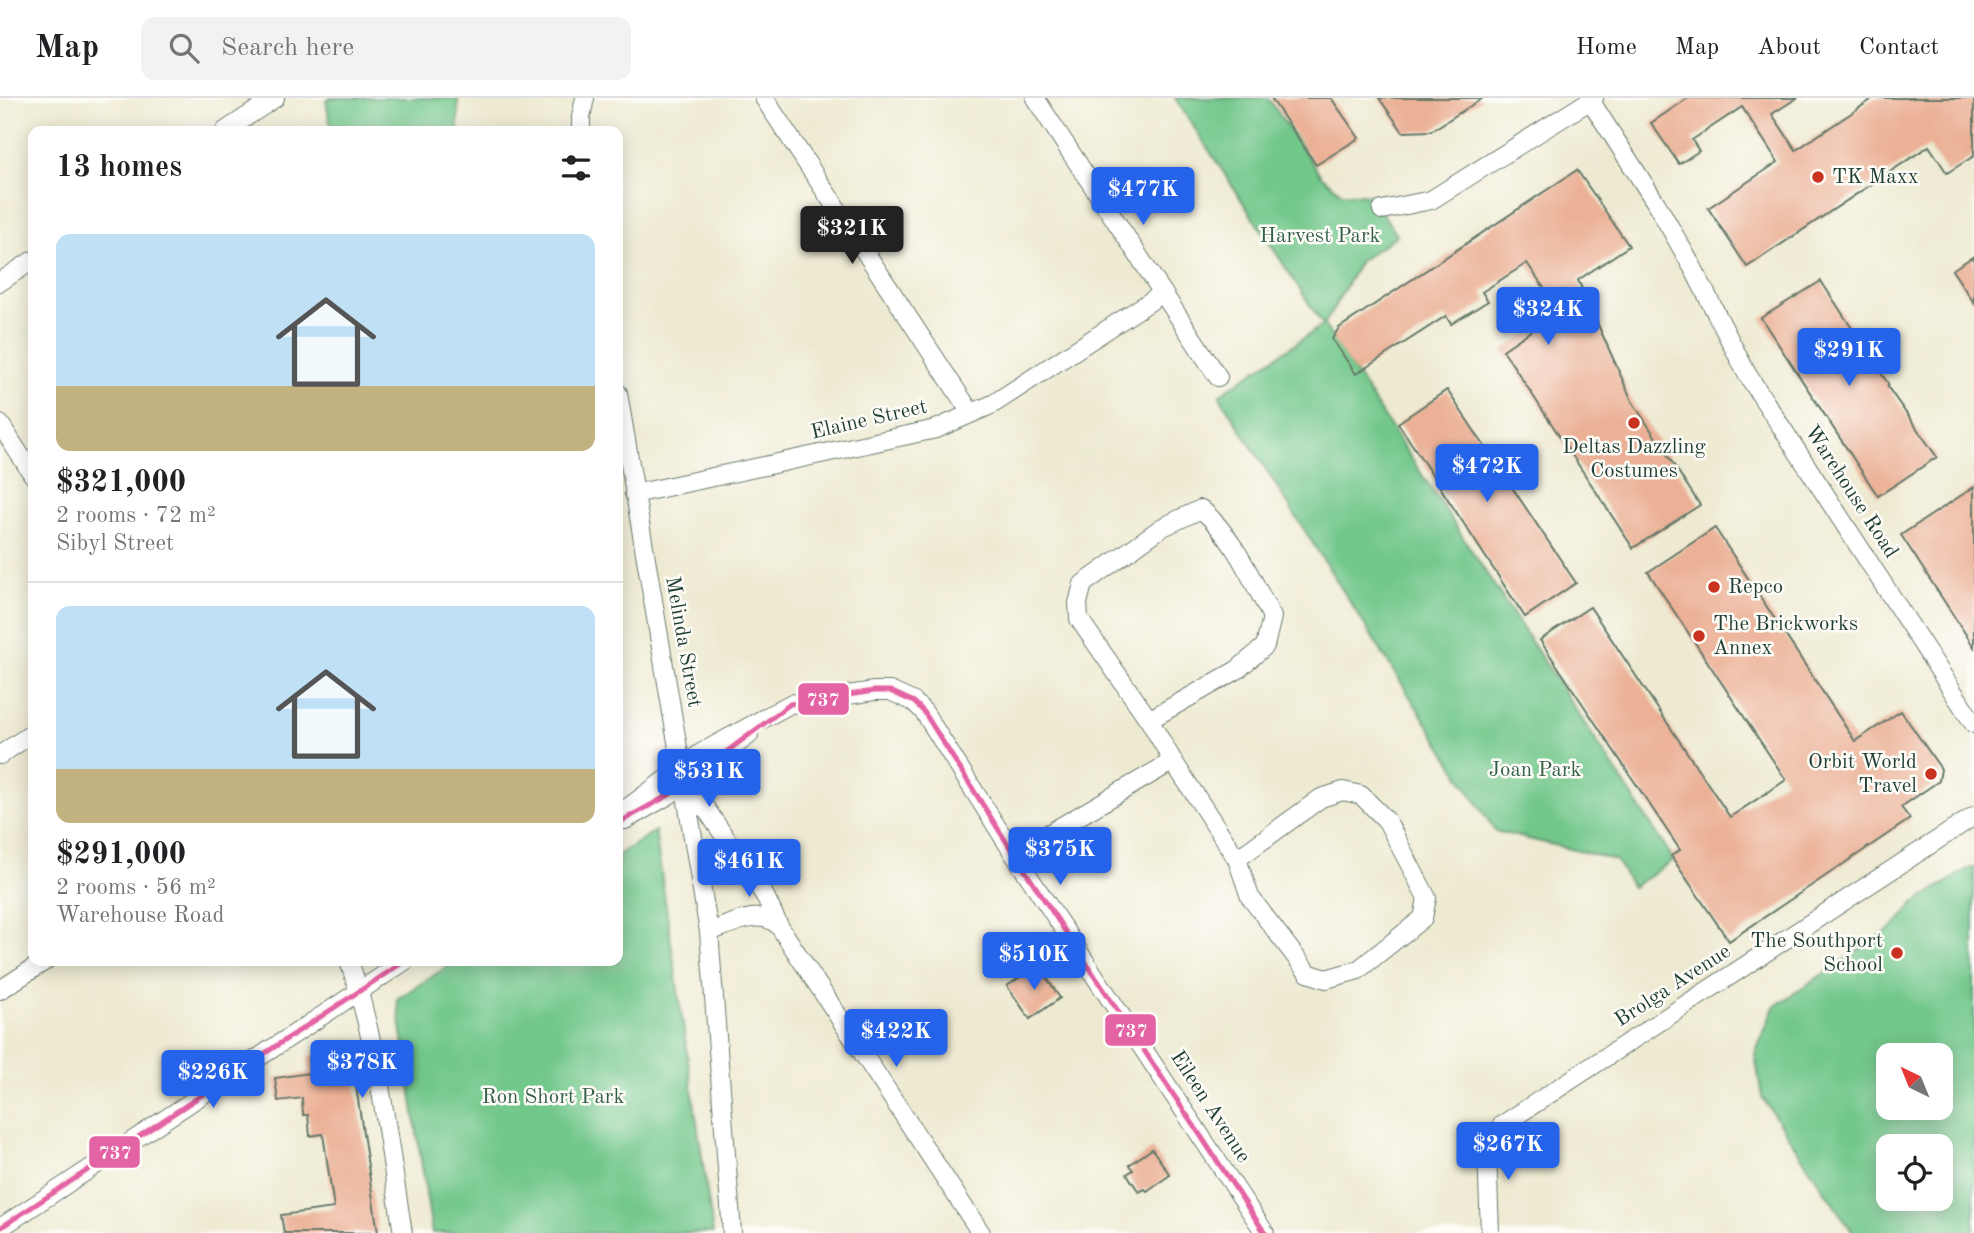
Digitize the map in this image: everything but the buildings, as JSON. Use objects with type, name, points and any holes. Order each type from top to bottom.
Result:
[{"type":"street","points":[[233,126],[275,98]]},
{"type":"street","points":[[581,126],[584,98]]},
{"type":"street","points":[[764,98],[971,413]]},
{"type":"street","points":[[1035,98],[1219,377]]},
{"type":"street","points":[[1382,211],[1431,200],[1592,99]]},
{"type":"street","name":"Warehouse Road","points":[[1592,99],[1693,268],[1747,374],[1974,724]]},
{"type":"street","points":[[0,282],[28,263]]},
{"type":"street","name":"Elaine Street","points":[[634,494],[936,429],[993,404],[1163,293]]},
{"type":"street","points":[[0,424],[28,467]]},
{"type":"street","name":"Melinda Street","points":[[623,425],[709,932],[732,1233]]},
{"type":"street","points":[[1149,720],[1237,670],[1265,646],[1272,618],[1241,558],[1213,519],[1201,509],[1161,528],[1083,584],[1079,619],[1149,720],[1237,859],[1250,897],[1308,973],[1326,979],[1358,970],[1423,918],[1427,898],[1387,821],[1361,795],[1343,791],[1321,798],[1237,859]]},
{"type":"street","name":"Eileen Avenue","points":[[684,777],[713,746],[796,702],[874,691],[890,691],[914,702],[924,712],[1014,854],[1265,1233]]},
{"type":"street","points":[[0,755],[28,736]]},
{"type":"street","points":[[1014,854],[1173,761]]},
{"type":"street","points":[[623,811],[684,777]]},
{"type":"street","points":[[623,820],[658,802],[684,777]]},
{"type":"street","points":[[684,777],[765,895],[779,926],[981,1233]]},
{"type":"street","name":"Brolga Avenue","points":[[1490,1233],[1487,1152],[1502,1125],[1974,816]]},
{"type":"street","points":[[709,932],[759,916],[772,919],[779,926]]},
{"type":"street","points":[[0,990],[36,966]]},
{"type":"street","points":[[351,966],[374,1052],[403,1233]]},
{"type":"street","points":[[0,1228],[397,966]]},
{"type":"green space","points":[[331,98],[458,98],[458,126],[331,126],[326,101]]},
{"type":"green space","name":"Joan Park","points":[[1175,98],[1268,98],[1321,176],[1342,193],[1370,195],[1397,235],[1360,261],[1324,325],[1674,860],[1632,887],[1616,860],[1495,831],[1219,395],[1323,325]]},
{"type":"green space","name":"Ron Short Park","points":[[655,831],[713,1233],[432,1233],[397,999],[448,966],[623,966],[623,852]]},
{"type":"green space","points":[[1974,867],[1974,1233],[1853,1233],[1762,1097],[1755,1054],[1774,1007],[1895,926],[1914,903]]},
{"type":"transit line","name":"737","points":[[623,820],[669,795],[790,704],[874,691],[890,691],[914,702],[924,712],[1014,854],[1265,1233]]},
{"type":"transit line","name":"737","points":[[0,1228],[397,966]]},
{"type":"place","name":"TK Maxx","points":[[1818,177]]},
{"type":"place","name":"Deltas Dazzling Costumes","points":[[1634,423]]},
{"type":"place","name":"Repco","points":[[1714,587]]},
{"type":"place","name":"The Brickworks Annex","points":[[1699,636]]},
{"type":"place","name":"Orbit World Travel","points":[[1931,774]]},
{"type":"place","name":"The Southport School","points":[[1897,953]]},
{"type":"park label","name":"Harvest Park","points":[[1320,236]]}]
